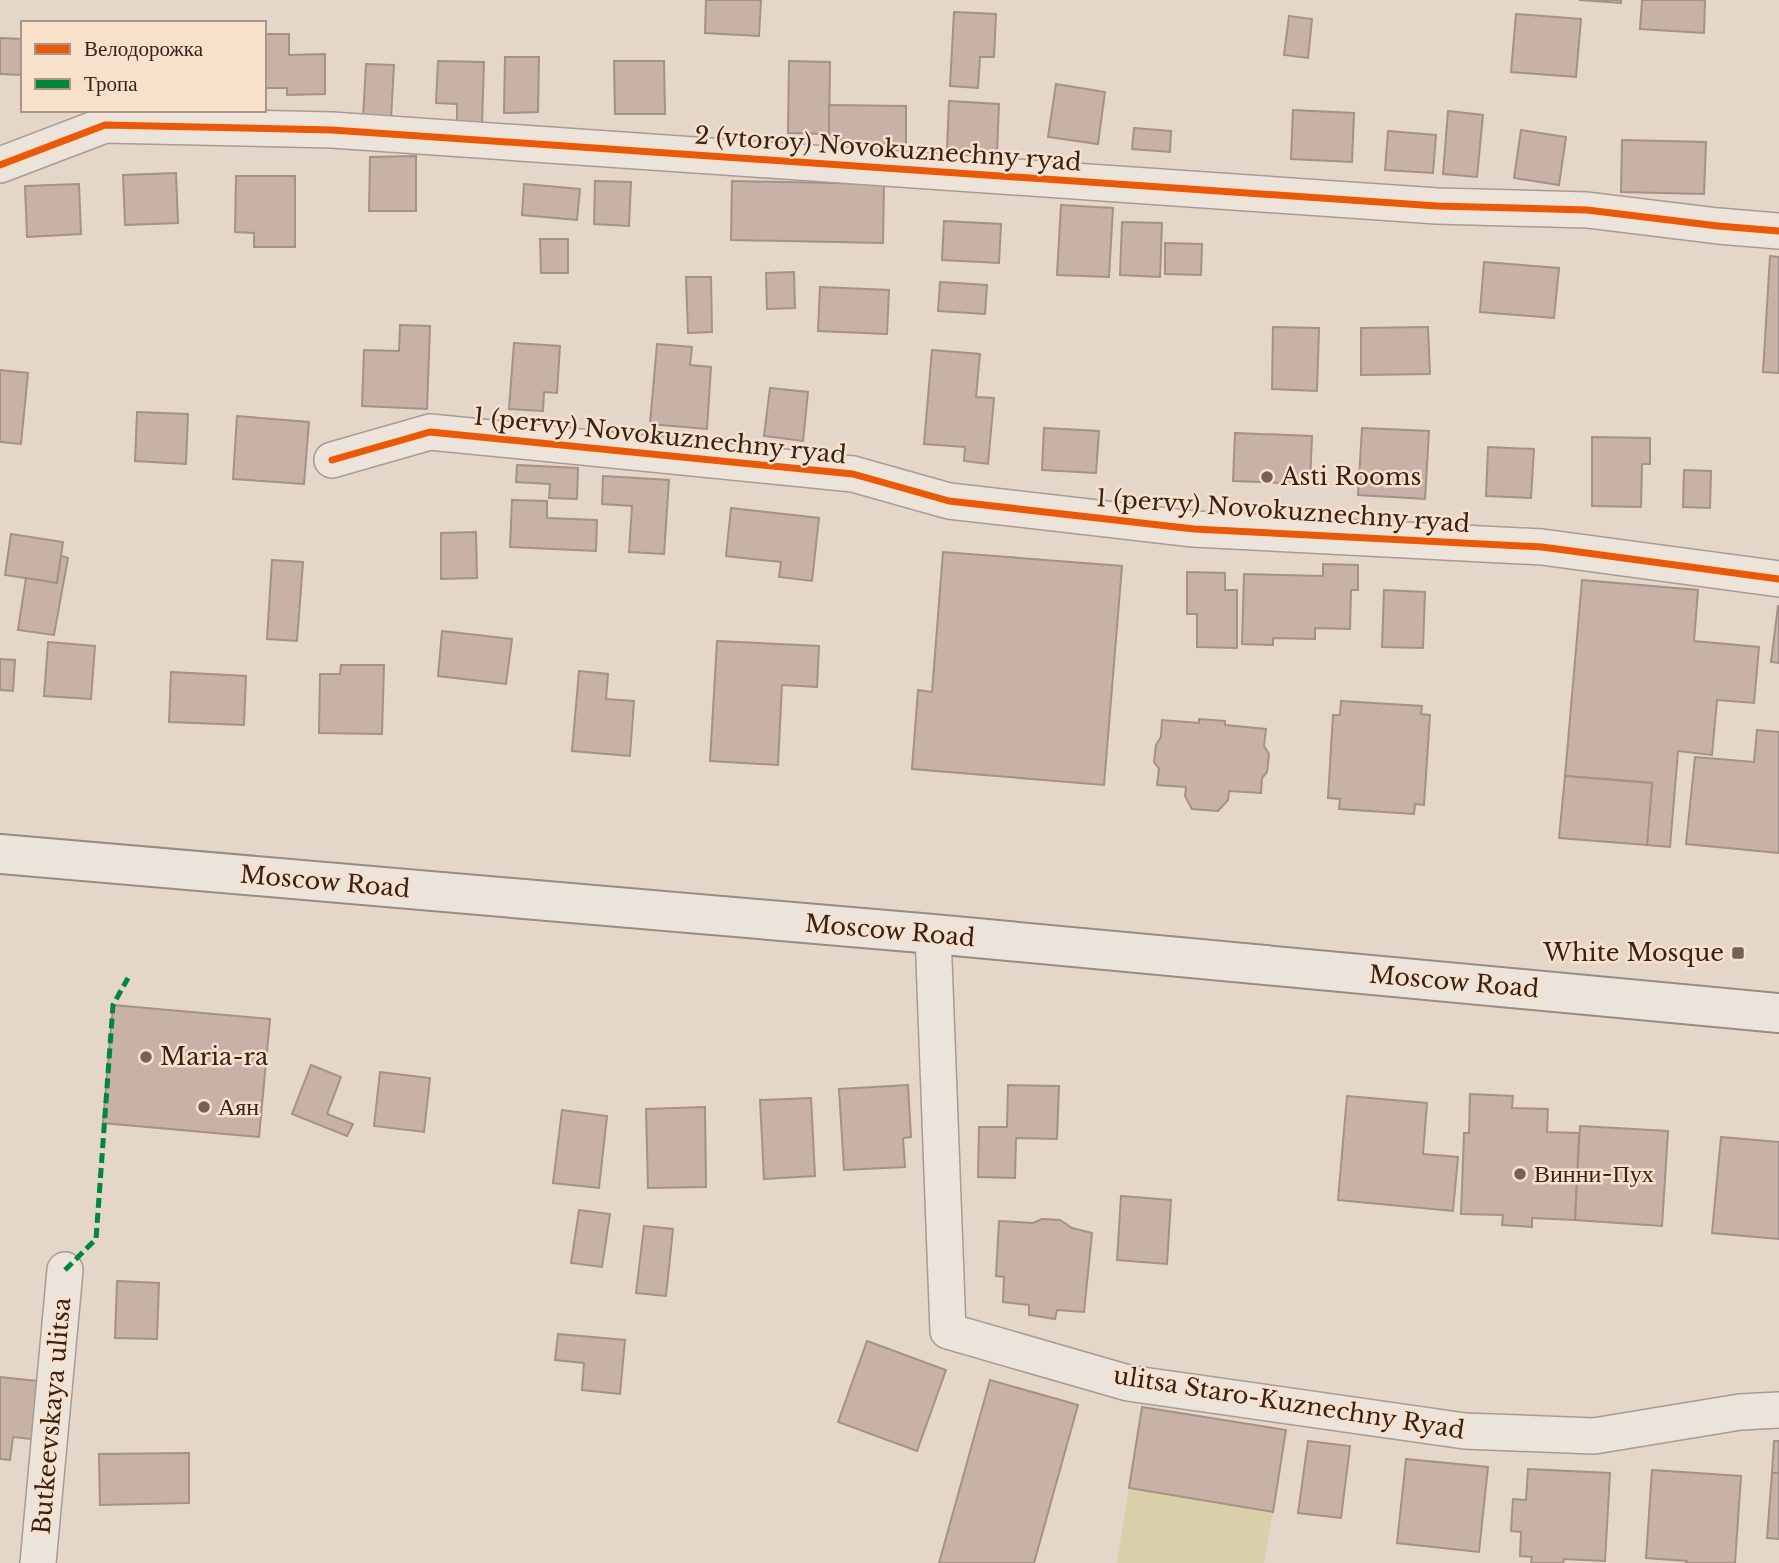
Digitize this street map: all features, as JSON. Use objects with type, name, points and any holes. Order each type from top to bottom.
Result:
[{"type":"main road","name":"Moscow Road","points":[[0,854],[933,934],[1779,1013]]},
{"type":"street","name":"2 (vtoroy) Novokuznechny ryad","points":[[0,165],[105,125],[332,130],[1437,206],[1587,210],[1779,231]]},
{"type":"street","name":"1 (pervy) Novokuznechny ryad","points":[[332,460],[430,432],[853,474],[949,501],[1194,529],[1542,547],[1779,579]]},
{"type":"street","name":"ulitsa Staro-Kuznechny Ryad","points":[[933,934],[948,1331],[1128,1383],[1465,1431],[1594,1436],[1740,1412],[1779,1410]]},
{"type":"street","name":"Butkeevskaya ulitsa","points":[[38,1563],[65,1270]]},
{"type":"shaded area","points":[[1129,1488],[1273,1512],[1264,1563],[1117,1563]]},
{"type":"building","points":[[706,0],[761,0],[759,36],[705,33]]},
{"type":"building","points":[[1579,0],[1621,0],[1621,3]]},
{"type":"building","points":[[1642,0],[1705,0],[1704,33],[1640,29]]},
{"type":"building","points":[[954,12],[996,14],[994,57],[980,57],[978,88],[950,86]]},
{"type":"building","points":[[1516,14],[1581,19],[1576,77],[1511,72]]},
{"type":"building","points":[[1289,16],[1312,19],[1308,58],[1284,55]]},
{"type":"building","points":[[266,34],[289,34],[289,55],[325,54],[325,94],[287,95],[287,88],[266,88]]},
{"type":"building","points":[[0,38],[21,39],[21,75],[0,74]]},
{"type":"building","points":[[505,57],[539,57],[538,112],[504,113]]},
{"type":"building","points":[[438,61],[484,62],[482,125],[457,124],[457,104],[436,103]]},
{"type":"building","points":[[614,61],[664,61],[665,114],[615,114]]},
{"type":"building","points":[[789,61],[830,62],[829,134],[788,133]]},
{"type":"building","points":[[366,64],[394,65],[391,119],[363,118]]},
{"type":"building","points":[[1056,84],[1105,92],[1098,144],[1048,137]]},
{"type":"building","points":[[949,101],[999,104],[997,152],[947,149]]},
{"type":"building","points":[[829,105],[906,106],[906,144],[829,143]]},
{"type":"building","points":[[1293,110],[1354,113],[1352,162],[1291,159]]},
{"type":"building","points":[[1448,111],[1483,115],[1477,177],[1443,174]]},
{"type":"building","points":[[1134,128],[1171,131],[1170,152],[1132,149]]},
{"type":"building","points":[[1521,130],[1566,137],[1559,185],[1514,178]]},
{"type":"building","points":[[1388,131],[1436,135],[1433,173],[1385,170]]},
{"type":"building","points":[[1622,140],[1706,142],[1704,194],[1621,192]]},
{"type":"building","points":[[416,156],[416,211],[369,211],[370,157]]},
{"type":"building","points":[[176,173],[178,223],[125,225],[123,175]]},
{"type":"building","points":[[236,176],[295,176],[295,247],[254,247],[254,233],[235,232]]},
{"type":"building","points":[[595,181],[631,182],[629,226],[594,224]]},
{"type":"building","points":[[732,181],[884,184],[883,243],[731,240]]},
{"type":"building","points":[[79,184],[81,234],[27,237],[25,186]]},
{"type":"building","points":[[524,184],[580,189],[577,220],[522,215]]},
{"type":"building","points":[[1061,205],[1113,208],[1109,277],[1057,275]]},
{"type":"building","points":[[944,221],[1001,224],[999,263],[942,260]]},
{"type":"building","points":[[1122,222],[1162,223],[1160,277],[1120,275]]},
{"type":"building","points":[[540,239],[568,239],[568,273],[541,273]]},
{"type":"building","points":[[1165,243],[1202,244],[1201,275],[1165,274]]},
{"type":"building","points":[[1770,256],[1779,257],[1779,373],[1763,372]]},
{"type":"building","points":[[1484,262],[1559,268],[1554,318],[1480,312]]},
{"type":"building","points":[[794,272],[795,308],[767,309],[766,273]]},
{"type":"building","points":[[686,277],[711,277],[712,332],[688,333]]},
{"type":"building","points":[[940,282],[987,285],[985,314],[938,311]]},
{"type":"building","points":[[820,287],[889,290],[887,334],[818,331]]},
{"type":"building","points":[[400,325],[430,326],[427,409],[362,406],[364,350],[399,351]]},
{"type":"building","points":[[1273,327],[1319,328],[1317,391],[1272,389]]},
{"type":"building","points":[[1428,327],[1430,374],[1361,375],[1361,328]]},
{"type":"building","points":[[514,343],[560,346],[557,393],[544,392],[543,411],[509,409]]},
{"type":"building","points":[[657,344],[692,347],[690,365],[711,367],[707,429],[650,424]]},
{"type":"building","points":[[932,350],[980,354],[976,397],[994,398],[988,464],[964,461],[965,447],[924,444]]},
{"type":"building","points":[[0,370],[28,373],[21,444],[0,442]]},
{"type":"building","points":[[770,388],[808,392],[803,441],[764,436]]},
{"type":"building","points":[[137,412],[188,414],[186,464],[135,461]]},
{"type":"building","points":[[237,416],[309,422],[304,484],[233,479]]},
{"type":"building","points":[[1044,428],[1099,431],[1096,473],[1042,470]]},
{"type":"building","points":[[1362,428],[1429,431],[1425,499],[1358,495]]},
{"type":"building","points":[[1235,433],[1312,436],[1310,484],[1233,481]]},
{"type":"building","points":[[1592,437],[1650,438],[1650,464],[1642,464],[1641,507],[1592,506]]},
{"type":"building","points":[[1488,447],[1534,449],[1531,498],[1486,496]]},
{"type":"building","points":[[517,465],[578,468],[577,499],[549,498],[550,484],[516,482]]},
{"type":"building","points":[[1684,470],[1711,471],[1710,508],[1683,507]]},
{"type":"building","points":[[603,476],[669,480],[664,554],[629,552],[632,506],[602,504]]},
{"type":"building","points":[[512,500],[547,501],[547,518],[597,520],[596,551],[510,547]]},
{"type":"building","points":[[731,508],[819,518],[812,581],[779,577],[781,562],[726,556]]},
{"type":"building","points":[[476,532],[477,578],[441,579],[441,533]]},
{"type":"building","points":[[11,534],[63,542],[57,583],[5,575]]},
{"type":"building","points":[[943,552],[1122,566],[1104,785],[912,769],[918,690],[932,692]]},
{"type":"building","points":[[61,556],[68,558],[54,635],[18,630],[26,578],[57,583]]},
{"type":"building","points":[[272,560],[303,562],[297,641],[267,639]]},
{"type":"building","points":[[1323,564],[1358,565],[1358,590],[1351,590],[1350,629],[1315,628],[1315,639],[1273,638],[1273,645],[1242,644],[1244,574],[1323,576]]},
{"type":"building","points":[[1187,572],[1225,573],[1225,590],[1237,590],[1237,648],[1197,647],[1197,614],[1187,614]]},
{"type":"building","points":[[1582,580],[1698,590],[1694,641],[1759,647],[1754,703],[1717,700],[1712,755],[1678,751],[1670,847],[1647,845],[1652,783],[1565,776]]},
{"type":"building","points":[[1384,590],[1425,592],[1423,648],[1382,647]]},
{"type":"building","points":[[1779,606],[1779,663],[1771,662]]},
{"type":"building","points":[[442,631],[512,639],[506,684],[438,676]]},
{"type":"building","points":[[717,641],[819,646],[817,687],[782,685],[778,765],[710,761]]},
{"type":"building","points":[[48,642],[95,646],[91,699],[44,696]]},
{"type":"building","points":[[0,659],[15,660],[13,691],[0,690]]},
{"type":"building","points":[[341,665],[384,665],[382,734],[319,733],[320,674],[340,674]]},
{"type":"building","points":[[579,671],[608,674],[606,699],[634,701],[630,756],[572,751]]},
{"type":"building","points":[[171,672],[246,676],[244,725],[169,722]]},
{"type":"building","points":[[1341,701],[1422,706],[1421,714],[1430,715],[1424,805],[1415,804],[1414,814],[1339,809],[1340,799],[1328,798],[1333,715],[1340,715]]},
{"type":"building","points":[[1199,719],[1266,729],[1264,746],[1269,754],[1261,793],[1229,791],[1228,800],[1218,811],[1192,809],[1185,796],[1186,787],[1157,785],[1159,769],[1154,762],[1156,745],[1161,737],[1162,720],[1199,723]]},
{"type":"building","points":[[1757,730],[1779,732],[1779,853],[1686,844],[1695,757],[1754,762]]},
{"type":"building","points":[[1565,776],[1652,783],[1647,845],[1559,838]]},
{"type":"building","points":[[113,1005],[270,1019],[259,1137],[103,1123]]},
{"type":"building","points":[[311,1065],[341,1077],[327,1114],[353,1124],[347,1136],[292,1114]]},
{"type":"building","points":[[380,1072],[430,1078],[424,1132],[374,1126]]},
{"type":"building","points":[[908,1085],[911,1137],[903,1138],[905,1167],[844,1170],[839,1089]]},
{"type":"building","points":[[1008,1085],[1059,1086],[1057,1139],[1016,1138],[1015,1178],[978,1177],[979,1127],[1007,1127]]},
{"type":"building","name":"Винни-Пух","points":[[1470,1094],[1513,1096],[1512,1108],[1548,1109],[1547,1132],[1579,1133],[1575,1220],[1532,1218],[1532,1227],[1502,1225],[1503,1215],[1461,1214],[1464,1133],[1469,1133]]},
{"type":"building","points":[[1347,1096],[1427,1103],[1423,1154],[1458,1157],[1453,1211],[1338,1200]]},
{"type":"building","points":[[811,1098],[815,1176],[764,1179],[760,1100]]},
{"type":"building","points":[[705,1107],[706,1187],[648,1188],[646,1109]]},
{"type":"building","points":[[562,1110],[607,1116],[599,1188],[553,1183]]},
{"type":"building","points":[[1580,1126],[1668,1131],[1662,1226],[1575,1220]]},
{"type":"building","points":[[1721,1137],[1779,1142],[1779,1239],[1712,1233]]},
{"type":"building","points":[[1121,1196],[1171,1200],[1167,1264],[1117,1260]]},
{"type":"building","points":[[579,1210],[610,1214],[602,1267],[571,1263]]},
{"type":"building","points":[[1042,1219],[1060,1220],[1072,1228],[1092,1233],[1084,1312],[1057,1310],[1055,1319],[1029,1315],[1029,1305],[1003,1302],[1004,1277],[996,1276],[999,1221],[1033,1223]]},
{"type":"building","points":[[644,1226],[673,1229],[666,1296],[636,1293]]},
{"type":"building","points":[[117,1281],[159,1283],[157,1339],[115,1338]]},
{"type":"building","points":[[558,1334],[625,1340],[620,1394],[582,1390],[584,1363],[555,1360]]},
{"type":"building","points":[[867,1341],[946,1370],[917,1451],[838,1422]]},
{"type":"building","points":[[0,1377],[46,1382],[40,1440],[13,1437],[10,1460],[0,1459]]},
{"type":"building","points":[[990,1380],[1078,1405],[1034,1563],[939,1563]]},
{"type":"building","points":[[1142,1407],[1286,1430],[1273,1512],[1129,1488]]},
{"type":"building","points":[[1308,1441],[1350,1446],[1341,1518],[1298,1513]]},
{"type":"building","points":[[1774,1441],[1779,1441],[1779,1473],[1772,1473]]},
{"type":"building","points":[[189,1453],[189,1503],[100,1505],[99,1454]]},
{"type":"building","points":[[1406,1459],[1488,1467],[1479,1552],[1397,1543]]},
{"type":"building","points":[[1528,1469],[1610,1473],[1605,1561],[1564,1559],[1563,1563],[1531,1563],[1532,1557],[1520,1556],[1521,1532],[1511,1531],[1513,1499],[1526,1500]]},
{"type":"building","points":[[1652,1470],[1741,1476],[1735,1563],[1686,1563],[1687,1561],[1646,1558]]},
{"type":"building","points":[[1772,1473],[1779,1473],[1779,1539],[1767,1538]]},
{"type":"marked path","points":[[65,1270],[96,1239],[113,1005],[128,978]]},
{"type":"cycle path","points":[[0,165],[105,125],[332,130],[1437,206],[1587,210],[1779,231]]},
{"type":"cycle path","points":[[332,460],[430,432],[853,474],[949,501],[1194,529],[1542,547],[1779,579]]},
{"type":"place","name":"Asti Rooms","points":[[1267,477]]},
{"type":"place","name":"White Mosque","points":[[1738,953]]},
{"type":"place","name":"Maria-ra","points":[[146,1057]]},
{"type":"place","name":"Аян","points":[[204,1107]]},
{"type":"place","name":"Винни-Пух","points":[[1520,1174]]}]
